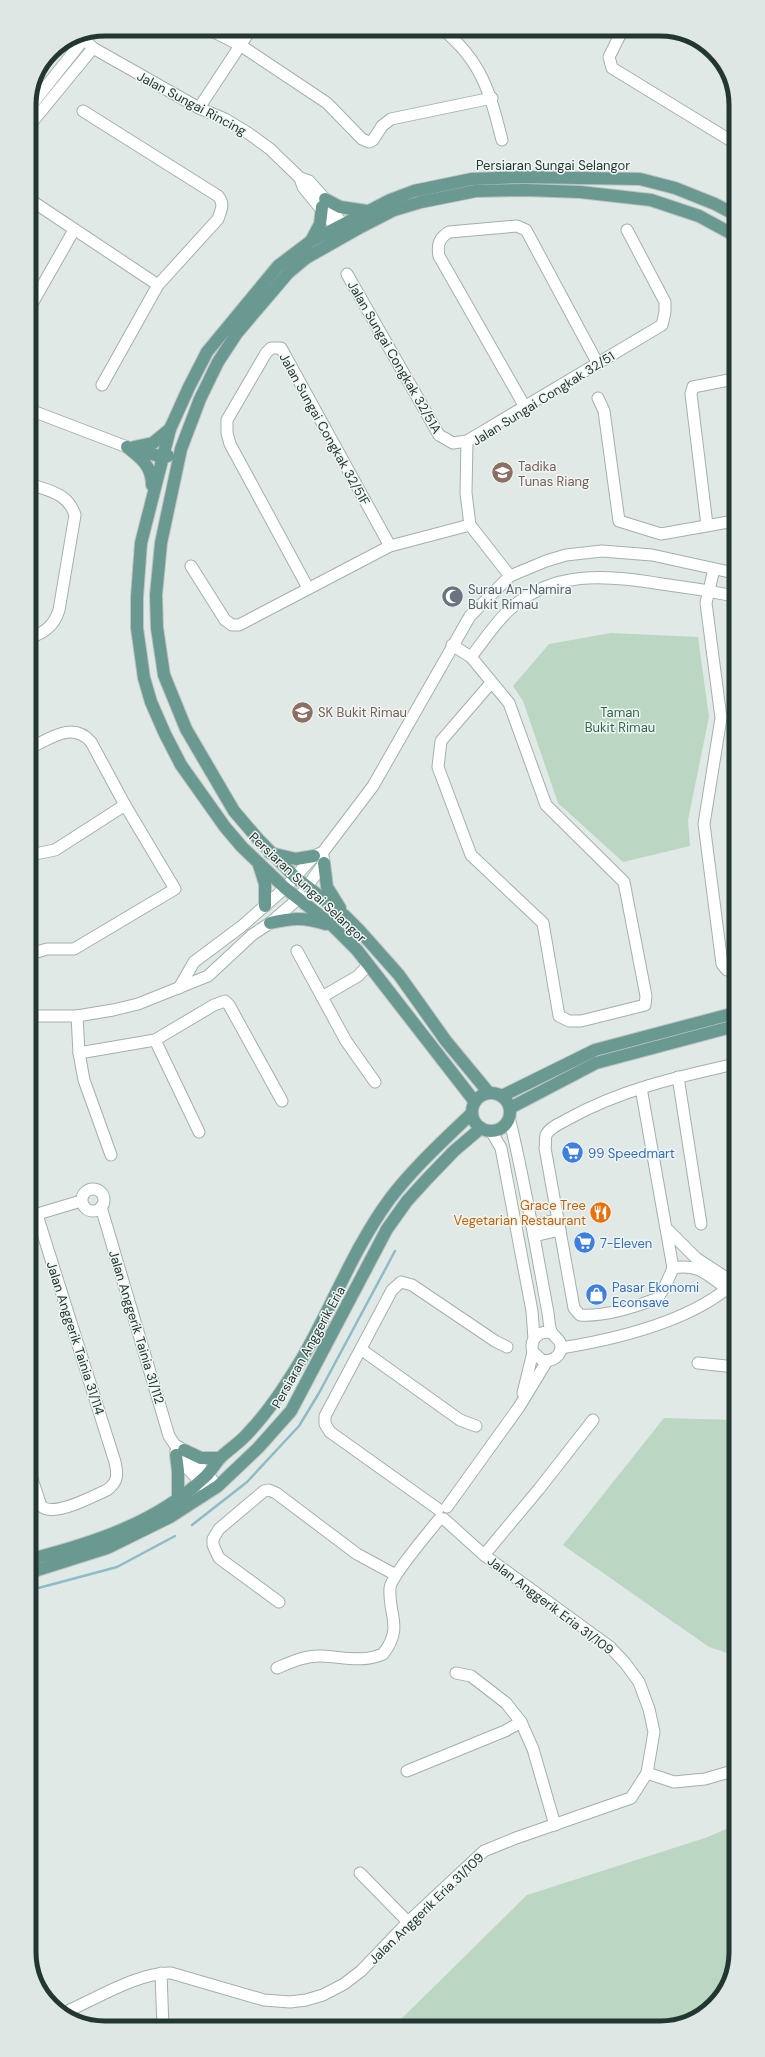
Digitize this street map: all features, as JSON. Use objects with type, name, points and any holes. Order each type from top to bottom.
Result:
[{"type":"main road","name":"Persiaran Sungai Selangor","points":[[474,1108],[357,950],[333,926],[285,888],[225,827],[181,765],[151,702],[144,678],[137,628],[137,597],[141,544],[170,428],[188,387],[208,352],[233,329],[288,273],[368,211],[390,200],[414,191],[472,179],[522,177],[640,179],[675,188],[715,204],[729,211]]},
{"type":"main road","name":"Persiaran Sungai Selangor","points":[[489,1093],[446,1041],[399,975],[345,916],[307,887],[269,853],[234,811],[186,729],[164,675],[157,628],[156,595],[161,542],[180,449],[200,399],[233,329],[278,266],[311,241],[394,210],[421,202],[476,191],[525,190],[580,192],[651,200],[699,216],[729,232]]},
{"type":"main road","points":[[311,241],[320,224],[323,203],[368,211]]},
{"type":"main road","points":[[127,447],[144,446],[153,443],[170,428]]},
{"type":"main road","points":[[127,447],[162,457],[168,456],[180,449]]},
{"type":"main road","points":[[127,447],[143,459],[148,467],[152,478],[153,494]]},
{"type":"main road","points":[[269,853],[296,859],[320,857],[327,887],[345,916]]},
{"type":"main road","points":[[257,861],[265,884],[265,906]]},
{"type":"main road","points":[[270,923],[295,918],[313,920],[333,926]]},
{"type":"main road","points":[[729,1015],[594,1050],[502,1096],[489,1093],[479,1098],[474,1108],[474,1119],[486,1130],[503,1127],[510,1113],[596,1063],[729,1028]]},
{"type":"main road","points":[[502,1096],[510,1113]]},
{"type":"main road","name":"Persiaran Anggerik Eria","points":[[36,1558],[72,1549],[145,1520],[178,1500],[204,1478],[220,1458],[249,1433],[282,1391],[304,1355],[348,1269],[388,1202],[408,1177],[474,1108]]},
{"type":"main road","name":"Persiaran Anggerik Eria","points":[[36,1571],[76,1559],[119,1543],[170,1517],[214,1489],[258,1448],[291,1411],[386,1229],[408,1200],[454,1151],[486,1130]]},
{"type":"main road","points":[[178,1500],[178,1450],[201,1458],[220,1458]]},
{"type":"street","points":[[221,36],[240,46],[327,102],[362,139],[369,142],[373,140],[382,126],[392,119],[492,98]]},
{"type":"street","points":[[199,108],[246,36]]},
{"type":"street","points":[[451,36],[460,43],[480,71],[492,98],[502,140]]},
{"type":"street","points":[[620,36],[609,57],[612,68],[729,140]]},
{"type":"street","name":"Jalan Sungai Rincing","points":[[84,40],[93,48],[199,108],[225,119],[270,149],[300,178],[303,187],[323,203],[343,230]]},
{"type":"street","points":[[36,99],[77,42]]},
{"type":"street","points":[[36,118],[93,48]]},
{"type":"street","points":[[39,96],[48,103]]},
{"type":"street","points":[[83,111],[222,200],[223,206],[218,219],[158,285],[102,385]]},
{"type":"street","points":[[36,205],[158,285]]},
{"type":"street","points":[[525,407],[439,256],[438,246],[442,236],[449,232],[517,226],[526,230],[598,364]]},
{"type":"street","points":[[36,298],[74,230]]},
{"type":"street","name":"Jalan Sungai Congkak 32/51","points":[[470,525],[466,493],[467,441],[662,325],[666,312],[665,302],[627,230]]},
{"type":"street","name":"Jalan Sungai Congkak 32/51A","points":[[347,274],[439,435],[453,443],[467,441]]},
{"type":"street","name":"Jalan Sungai Congkak 32/51F","points":[[308,588],[230,444],[227,433],[227,420],[266,353],[271,348],[281,348],[390,546]]},
{"type":"street","points":[[707,525],[691,394],[693,387],[729,380]]},
{"type":"street","points":[[598,398],[604,411],[619,521],[662,534],[729,522]]},
{"type":"street","points":[[36,412],[127,447]]},
{"type":"street","points":[[36,486],[62,496],[72,504],[75,514],[56,621],[46,632],[36,636]]},
{"type":"street","points":[[191,566],[225,620],[232,625],[244,624],[308,588],[390,546],[470,525],[510,576]]},
{"type":"street","points":[[36,1016],[77,1016],[138,1004],[208,976],[252,935],[270,923],[298,899],[307,887],[320,857],[373,786],[452,645],[470,616],[510,576],[546,560],[566,555],[602,551],[652,556],[729,572]]},
{"type":"street","points":[[714,570],[706,603],[721,718],[704,824],[722,964],[729,970]]},
{"type":"street","points":[[471,658],[507,612],[533,592],[554,584],[600,576],[642,580],[708,590],[729,595]]},
{"type":"street","points":[[452,645],[471,658],[509,703],[546,805],[624,882],[646,996],[645,1005],[581,1021],[568,1021],[559,1016],[543,923],[471,855],[438,767],[441,741],[491,683]]},
{"type":"street","points":[[36,745],[65,732],[78,731],[86,735],[125,805],[175,889],[74,949],[46,949],[36,952]]},
{"type":"street","points":[[36,854],[55,850],[125,805]]},
{"type":"street","points":[[179,988],[194,962],[265,906],[295,877],[320,857]]},
{"type":"street","points":[[213,947],[226,960]]},
{"type":"street","points":[[297,950],[346,1042],[374,1082]]},
{"type":"street","points":[[322,997],[358,976],[368,966]]},
{"type":"street","points":[[79,1052],[155,1040],[225,1001],[229,1005],[282,1101]]},
{"type":"street","points":[[77,1016],[79,1052],[84,1080],[111,1155]]},
{"type":"street","points":[[155,1040],[199,1132]]},
{"type":"street","points":[[642,1088],[668,1230],[673,1268],[658,1298],[591,1316],[580,1315],[574,1308],[546,1148],[546,1135],[553,1127],[591,1106],[642,1088],[678,1077],[729,1065]]},
{"type":"street","points":[[678,1077],[701,1224]]},
{"type":"street","points":[[278,1668],[291,1662],[316,1656],[367,1659],[383,1654],[392,1638],[394,1623],[390,1588],[396,1576],[519,1407],[547,1361],[556,1357],[557,1340],[533,1231],[510,1113]]},
{"type":"street","points":[[486,1130],[501,1148],[532,1311],[534,1339],[533,1352],[519,1407]]},
{"type":"street","points":[[36,1215],[81,1201],[87,1190],[97,1189],[104,1197],[101,1207],[90,1211],[84,1207],[81,1201]]},
{"type":"street","name":"Jalan Anggerik Tainia 31/112","points":[[101,1207],[169,1436],[178,1450],[214,1489]]},
{"type":"street","name":"Jalan Anggerik Tainia 31/114","points":[[36,1222],[115,1462],[118,1476],[116,1481],[107,1490],[57,1510],[44,1509],[39,1502],[36,1492]]},
{"type":"street","points":[[533,1231],[559,1225]]},
{"type":"street","points":[[668,1230],[696,1258],[729,1283]]},
{"type":"street","points":[[673,1268],[692,1266],[710,1277],[729,1284]]},
{"type":"street","points":[[704,1303],[710,1290],[710,1277]]},
{"type":"street","name":"Jalan Anggerik Eria 31/109","points":[[70,2012],[138,1980],[161,1973],[171,1973],[264,2000],[290,2002],[306,2000],[323,1995],[344,1984],[386,1947],[408,1922],[484,1851],[516,1838],[631,1798],[647,1773],[654,1732],[649,1709],[639,1682],[625,1662],[610,1646],[484,1555],[442,1514],[327,1428],[325,1416],[362,1350],[392,1290],[400,1282],[412,1285],[495,1341],[507,1347]]},
{"type":"street","points":[[534,1339],[542,1332],[557,1340],[593,1342],[653,1327],[704,1303],[729,1287]]},
{"type":"street","points":[[362,1350],[460,1420],[476,1426]]},
{"type":"street","points":[[533,1352],[539,1359],[547,1361]]},
{"type":"street","points":[[698,1364],[729,1367]]},
{"type":"street","points":[[484,1555],[539,1489],[593,1420]]},
{"type":"street","points":[[279,1602],[219,1558],[213,1545],[213,1539],[218,1529],[264,1491],[272,1491],[276,1493],[357,1554],[396,1576]]},
{"type":"street","points":[[456,1673],[471,1676],[506,1703],[521,1722],[533,1749],[555,1825]]},
{"type":"street","points":[[407,1771],[505,1731],[521,1722]]},
{"type":"street","points":[[647,1773],[674,1782],[705,1778],[729,1772]]},
{"type":"street","points":[[360,1873],[408,1922]]},
{"type":"street","points":[[161,1973],[163,2021]]},
{"type":"green space","name":"Taman Bukit Rimau","points":[[611,633],[698,637],[709,717],[688,820],[690,846],[623,862],[558,803],[523,701],[513,686],[549,644]]},
{"type":"green space","points":[[664,1418],[729,1420],[729,1654],[709,1647],[563,1545]]},
{"type":"green space","points":[[729,1828],[728,1965],[722,1982],[715,1994],[705,2004],[690,2014],[678,2019],[660,2021],[399,2021],[527,1895],[705,1838]]},
{"type":"waterway","points":[[192,1525],[247,1482],[299,1426],[319,1393],[395,1251]]},
{"type":"waterway","points":[[36,1589],[117,1567],[175,1536]]},
{"type":"place","name":"Tadika Tunas Riang","points":[[502,473]]},
{"type":"place","name":"Surau An-Namira Bukit Rimau","points":[[453,596]]},
{"type":"place","name":"SK Bukit Rimau","points":[[303,712]]},
{"type":"place","name":"99 Speedmart","points":[[572,1153]]},
{"type":"place","name":"Grace Tree Vegetarian Restaurant","points":[[601,1212]]},
{"type":"place","name":"7-Eleven","points":[[584,1243]]},
{"type":"place","name":"Pasar Ekonomi Econsave","points":[[596,1294]]}]
